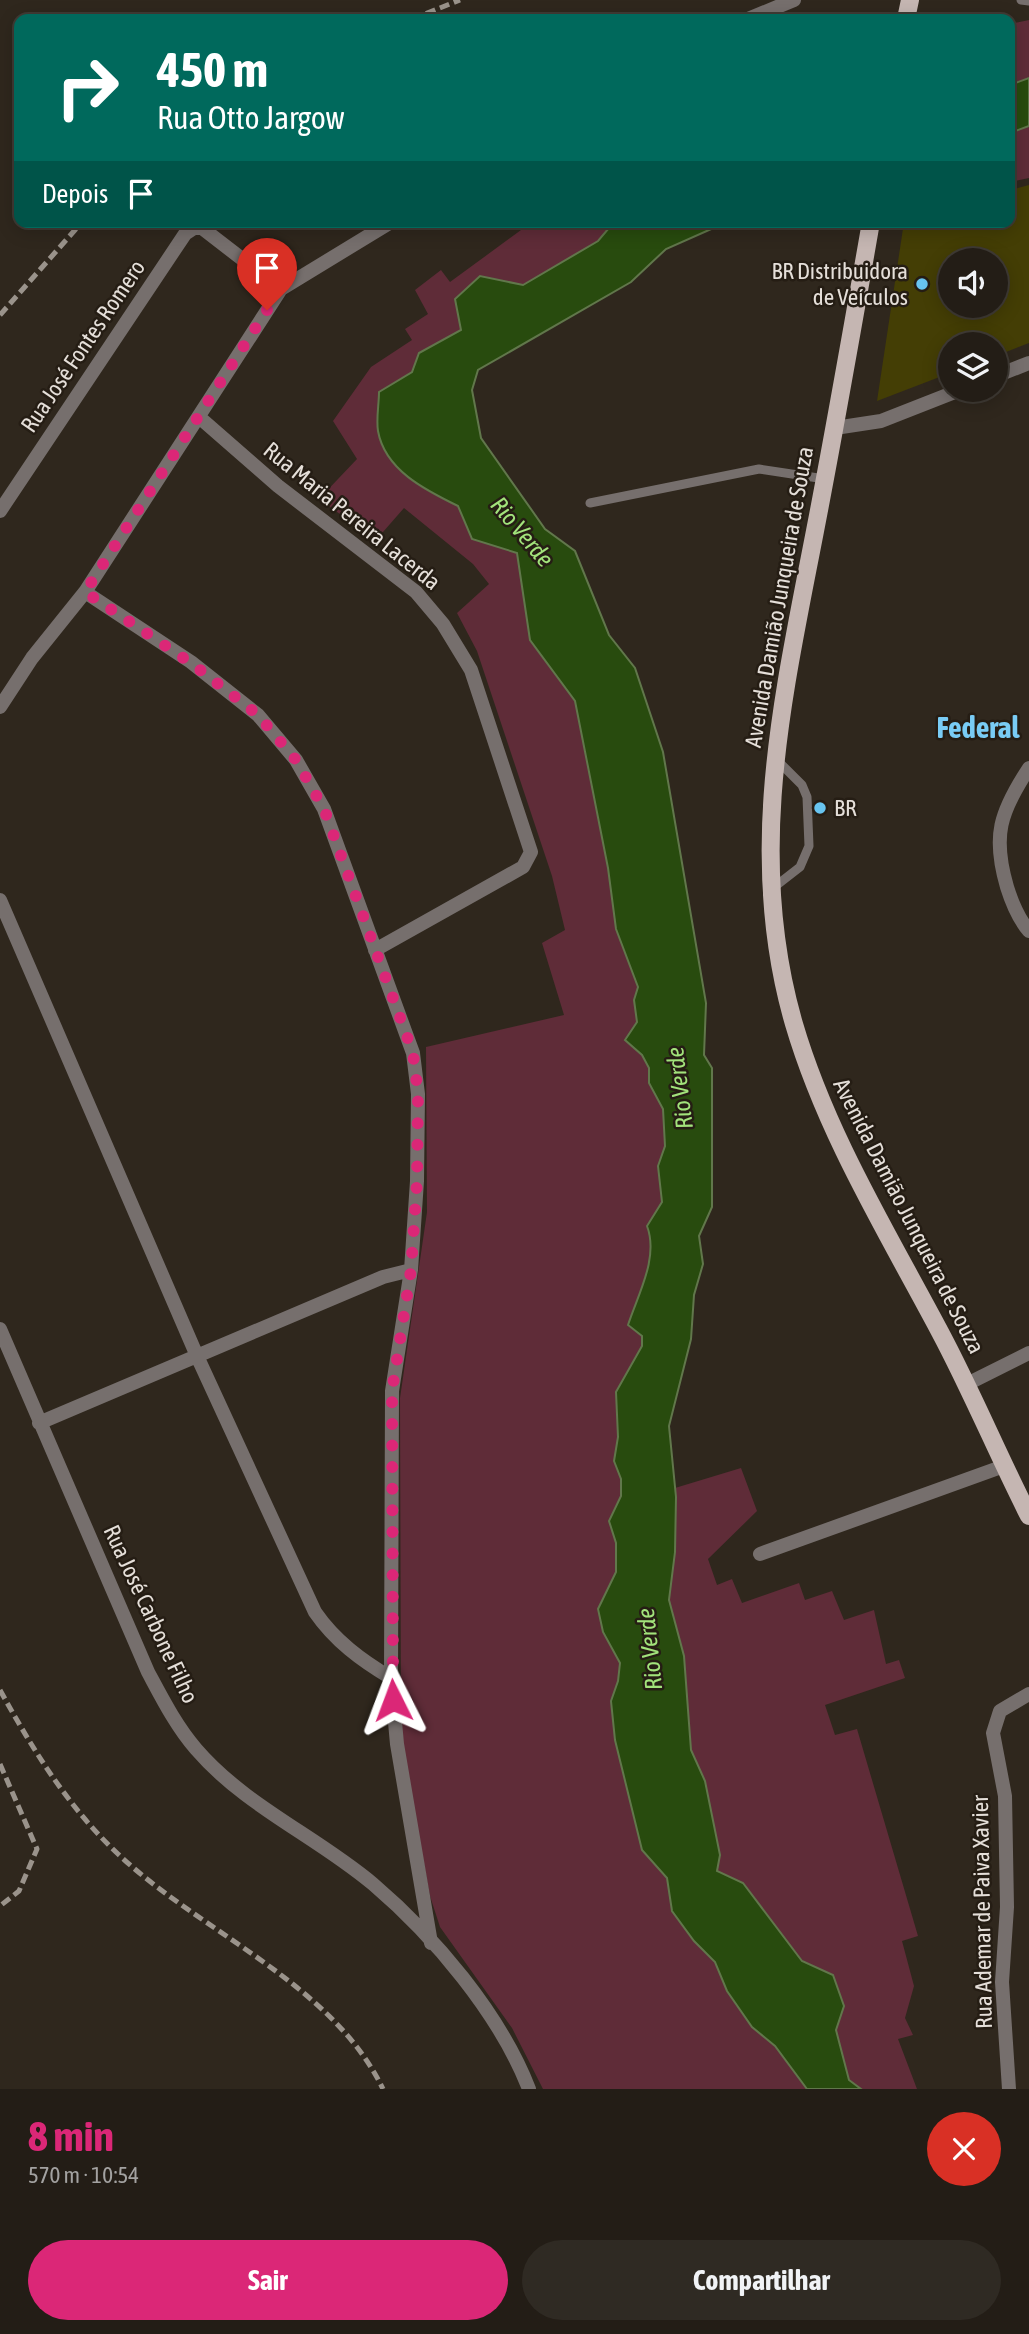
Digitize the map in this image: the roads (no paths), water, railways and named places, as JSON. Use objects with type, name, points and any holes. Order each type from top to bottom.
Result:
[{"type":"main road","name":"Avenida Damião Junqueira de Souza","points":[[869,230],[835,428],[787,669],[775,758],[771,889],[794,1022],[813,1080],[838,1138],[967,1384],[1029,1516]]},
{"type":"street","points":[[760,14],[794,0]]},
{"type":"street","name":"Rua José Fontes Romero","points":[[0,511],[191,228]]},
{"type":"street","points":[[183,237],[202,228],[281,289]]},
{"type":"street","points":[[0,707],[33,657],[85,592],[281,289],[381,228]]},
{"type":"street","points":[[1008,371],[1029,363]]},
{"type":"street","points":[[835,428],[881,421],[938,399]]},
{"type":"street","name":"Rua Maria Pereira Lacerda","points":[[199,417],[278,486],[416,592],[443,624],[471,670],[531,852],[529,859],[523,867],[376,950]]},
{"type":"street","points":[[85,592],[191,663],[258,715],[296,760],[324,809],[413,1053],[418,1094],[411,1270],[392,1391],[391,1678],[397,1744],[431,1943]]},
{"type":"street","points":[[1029,768],[1004,815],[997,847],[1012,903],[1029,931]]},
{"type":"street","points":[[0,900],[197,1356],[315,1612],[338,1639],[364,1662],[391,1678]]},
{"type":"street","points":[[39,1423],[383,1277],[411,1270]]},
{"type":"street","name":"Rua José Carbone Filho","points":[[0,1329],[148,1672],[195,1748],[259,1805],[372,1884],[431,1943],[476,1997],[507,2042],[529,2089]]},
{"type":"street","points":[[967,1384],[1029,1353]]},
{"type":"street","points":[[760,1554],[1004,1466]]},
{"type":"street","name":"Rua Ademar de Paiva Xavier","points":[[1009,2089],[1002,1982],[1007,1907],[1005,1796],[993,1733],[1000,1711],[1029,1693]]},
{"type":"lane","points":[[1021,0],[1029,1]]},
{"type":"lane","points":[[590,503],[759,469],[825,479]]},
{"type":"lane","points":[[771,889],[795,873],[808,846],[807,797],[802,785],[775,758]]},
{"type":"water","points":[[1029,78],[1029,126],[1015,131],[1015,83]]},
{"type":"water","name":"Rio Verde","points":[[609,228],[713,228],[666,249],[631,282],[478,370],[472,390],[481,438],[545,529],[575,551],[609,635],[635,668],[663,752],[706,1003],[704,1055],[712,1068],[712,1207],[699,1236],[703,1264],[694,1295],[691,1339],[669,1426],[676,1497],[675,1552],[669,1600],[684,1656],[691,1750],[705,1781],[720,1855],[717,1871],[743,1883],[802,1961],[833,1975],[844,2006],[836,2030],[849,2080],[861,2089],[807,2089],[775,2046],[752,2027],[727,1991],[715,1962],[694,1941],[672,1911],[667,1878],[642,1850],[615,1740],[611,1701],[618,1681],[620,1663],[603,1632],[598,1609],[616,1572],[616,1543],[609,1521],[621,1496],[621,1479],[614,1461],[618,1437],[616,1392],[642,1346],[642,1336],[628,1325],[649,1263],[650,1238],[647,1226],[662,1202],[658,1166],[665,1146],[663,1109],[649,1083],[649,1068],[642,1055],[625,1040],[637,1022],[634,1000],[638,987],[616,929],[608,868],[575,701],[530,640],[517,553],[472,539],[458,506],[420,486],[398,468],[382,445],[378,431],[379,392],[412,372],[419,353],[461,330],[455,299],[480,276],[523,285],[598,241]]},
{"type":"railway","points":[[425,14],[460,0]]},
{"type":"railway","points":[[0,315],[77,228]]},
{"type":"railway","points":[[0,1690],[53,1777],[100,1836],[151,1882],[262,1961],[332,2019],[360,2052],[383,2089]]},
{"type":"railway","points":[[0,1764],[37,1849],[19,1891],[0,1906]]},
{"type":"place","name":"BR Distribuidora de Veículos","points":[[922,284]]},
{"type":"place","name":"BR","points":[[820,808]]},
{"type":"district","name":"Federal","points":[[978,728]]}]
